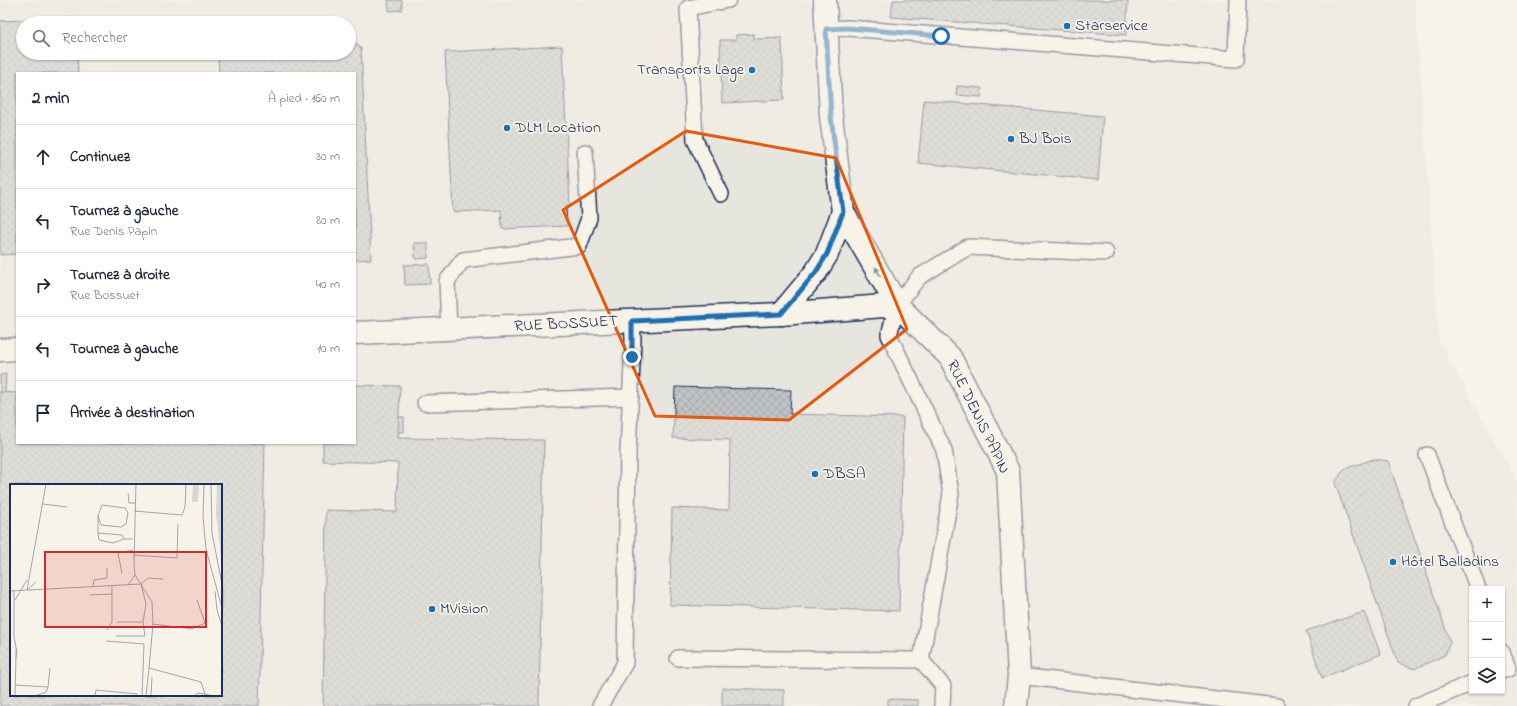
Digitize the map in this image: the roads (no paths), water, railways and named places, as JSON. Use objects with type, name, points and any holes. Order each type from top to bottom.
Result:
[{"type":"street","name":"RUE DENIS PAPIN","points":[[825,0],[831,116],[843,212],[897,305],[950,357],[1008,471],[1019,676],[1016,706]]},
{"type":"street","name":"RUE DENIS PAPIN","points":[[781,314],[816,272],[827,254],[843,212]]},
{"type":"street","name":"RUE BOSSUET","points":[[356,333],[781,314],[897,305]]},
{"type":"street","points":[[0,350],[16,350]]},
{"type":"lane","points":[[721,194],[695,140],[688,8],[728,0]]},
{"type":"lane","points":[[826,29],[848,28],[1236,59],[1238,0]]},
{"type":"lane","points":[[449,330],[447,281],[463,260],[579,246],[589,218],[585,152]]},
{"type":"lane","points":[[921,660],[951,494],[944,450],[889,335],[897,305],[919,277],[968,247],[1106,253]]},
{"type":"lane","points":[[600,706],[626,663],[630,398],[633,340],[632,321]]},
{"type":"lane","points":[[424,403],[630,398]]},
{"type":"lane","points":[[1427,455],[1477,586]]},
{"type":"lane","points":[[678,658],[921,660],[943,686],[942,706]]},
{"type":"lane","points":[[1505,660],[1508,669],[1505,670]]},
{"type":"lane","points":[[1019,676],[1277,706]]},
{"type":"lane","points":[[1416,706],[1469,684]]},
{"type":"place","name":"Starservice","points":[[1067,26]]},
{"type":"place","name":"Transports Lage","points":[[752,70]]},
{"type":"place","name":"DLM Location","points":[[507,128]]},
{"type":"place","name":"BJ Bois","points":[[1011,139]]},
{"type":"place","name":"DBSA","points":[[815,474]]},
{"type":"place","name":"Hôtel Balladins","points":[[1393,562]]},
{"type":"place","name":"MVision","points":[[432,609]]}]
